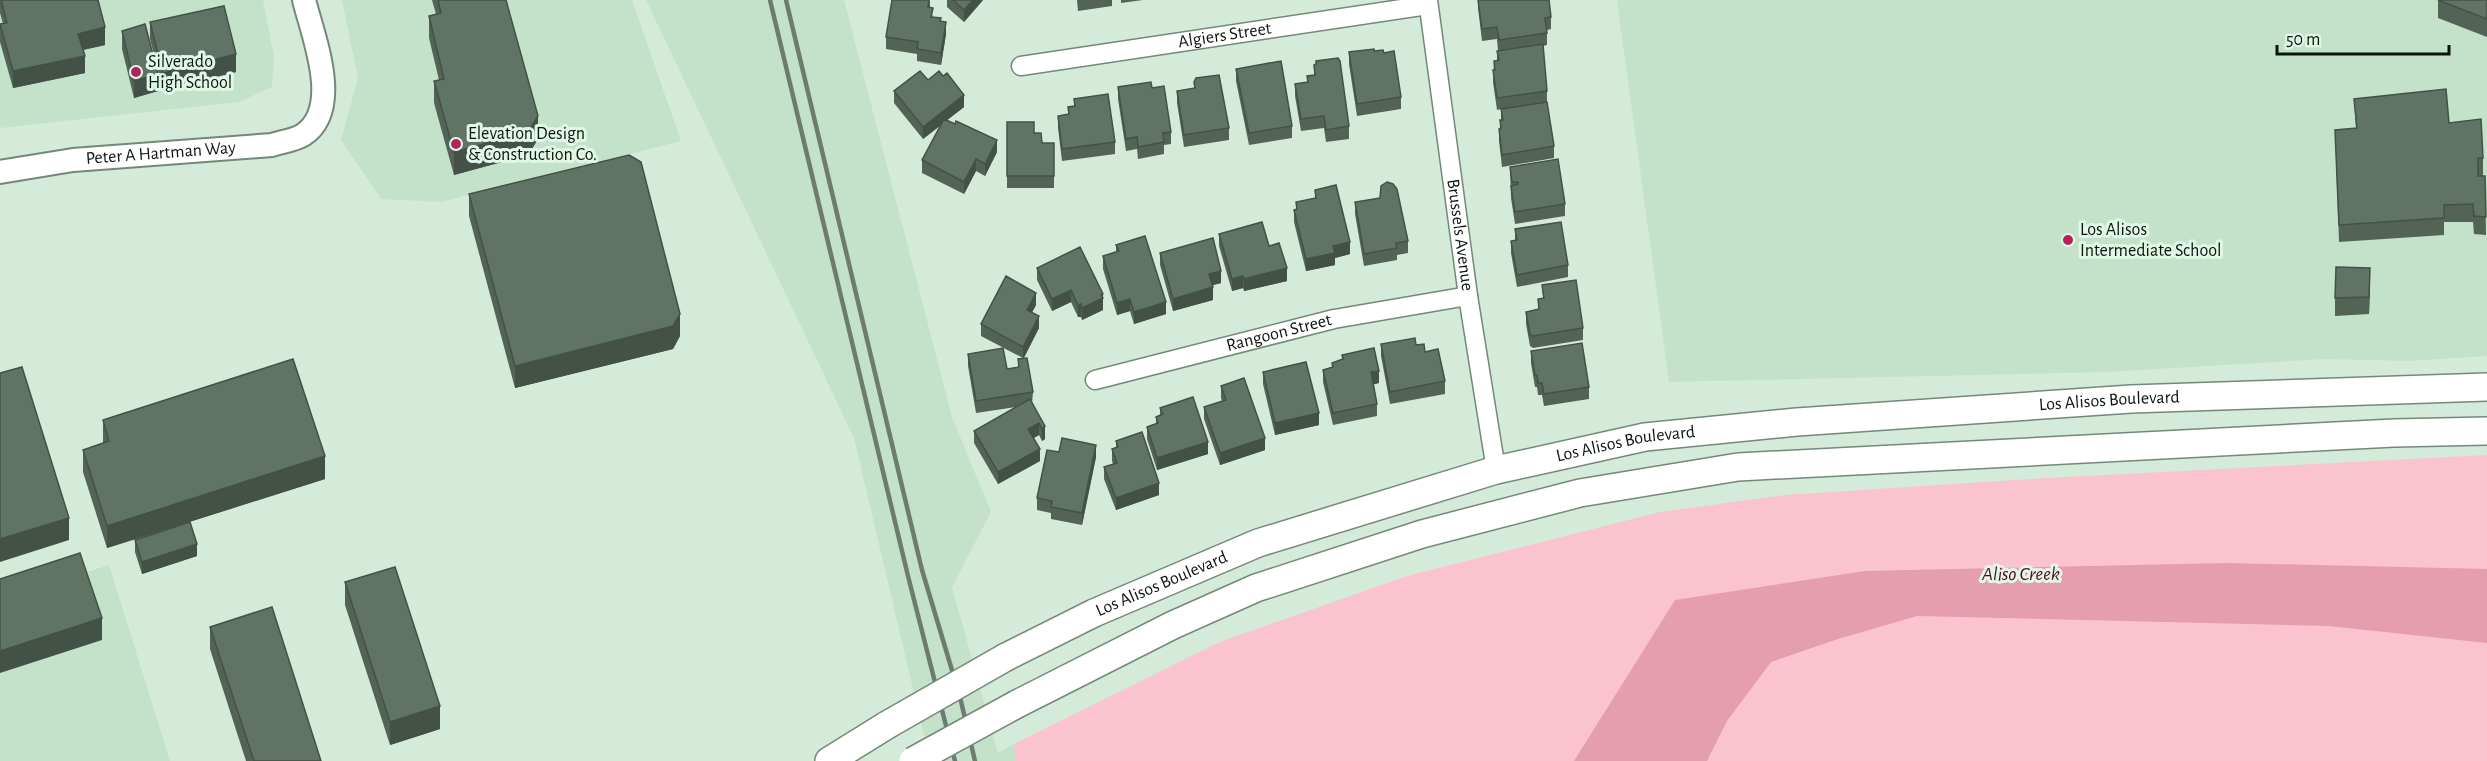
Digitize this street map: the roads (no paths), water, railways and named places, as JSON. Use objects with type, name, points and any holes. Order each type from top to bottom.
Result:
[{"type":"main road","name":"Los Alisos Boulevard","points":[[829,761],[1006,657],[1094,613],[1258,543],[1496,470],[1645,437],[1797,422],[2131,399],[2487,387]]},
{"type":"main road","points":[[913,761],[1017,704],[1173,625],[1256,588],[1422,534],[1580,493],[1738,467],[2394,433],[2487,431]]},
{"type":"street","name":"Peter A Hartman Way","points":[[0,172],[73,160],[272,145],[302,135],[317,121],[323,104],[322,72],[304,0]]},
{"type":"street","name":"Algiers Street","points":[[1020,66],[1428,3]]},
{"type":"street","name":"Brussels Avenue","points":[[1428,3],[1468,296],[1496,470]]},
{"type":"street","name":"Rangoon Street","points":[[1095,380],[1334,319],[1468,296]]},
{"type":"water","name":"Aliso Creek","points":[[2227,563],[2487,569],[2487,643],[2329,626],[1917,616],[1838,639],[1771,662],[1727,721],[1707,761],[1574,761],[1675,600],[1865,571]]},
{"type":"railway","points":[[770,0],[908,576],[955,761]]},
{"type":"railway","points":[[786,0],[922,570],[960,697],[975,761]]},
{"type":"place","name":"Silverado High School","points":[[136,72]]},
{"type":"place","name":"Elevation Design & Construction Co.","points":[[456,144]]},
{"type":"place","name":"Los Alisos Intermediate School","points":[[2068,240]]}]
